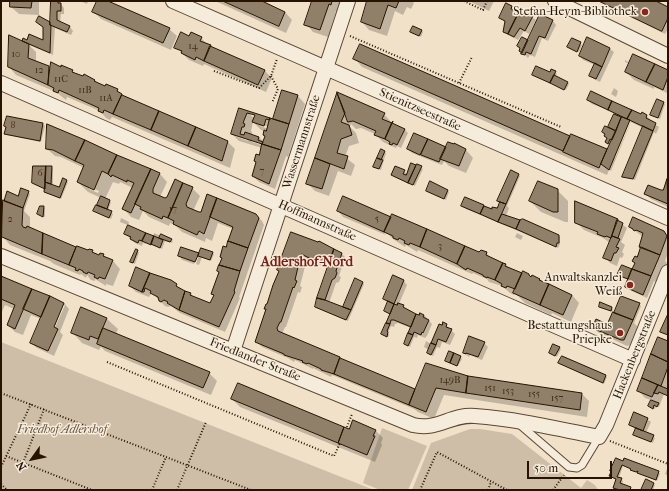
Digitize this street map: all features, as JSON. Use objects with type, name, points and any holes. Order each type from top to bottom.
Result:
[{"type":"street","name":"Stienitzseestraße","points":[[172,1],[668,218]]},
{"type":"street","name":"Wassermannstraße","points":[[233,351],[348,1]]},
{"type":"street","points":[[555,1],[668,56]]},
{"type":"street","name":"Hoffmannstraße","points":[[1,83],[633,360]]},
{"type":"street","name":"Friedlander Straße","points":[[1,256],[413,425],[432,427],[454,418],[465,416],[514,421],[600,437]]},
{"type":"street","name":"Hackenbergstraße","points":[[600,437],[668,272]]},
{"type":"lane","points":[[514,421],[569,467],[577,468],[582,465],[600,437]]},
{"type":"path","points":[[464,1],[483,10],[487,1]]},
{"type":"path","points":[[349,36],[561,127]]},
{"type":"path","points":[[459,83],[472,57]]},
{"type":"path","points":[[214,70],[259,88],[272,76],[278,58]]},
{"type":"path","points":[[272,76],[278,89],[272,103]]},
{"type":"path","points":[[107,362],[334,456],[340,444]]},
{"type":"path","points":[[1,392],[251,490]]},
{"type":"path","points":[[1,467],[31,404]]},
{"type":"path","points":[[23,463],[44,409]]},
{"type":"path","points":[[346,428],[354,411]]},
{"type":"path","points":[[177,490],[206,422]]},
{"type":"path","points":[[600,437],[668,464]]},
{"type":"path","points":[[420,490],[437,452],[507,490]]},
{"type":"path","points":[[6,456],[92,490]]},
{"type":"path","points":[[152,490],[166,457]]},
{"type":"path","points":[[553,490],[564,475]]},
{"type":"path","points":[[488,490],[491,482]]},
{"type":"path","points":[[1,484],[7,490]]},
{"type":"green space","name":"Friedhof Adlershof","points":[[1,342],[374,490],[1,490]]},
{"type":"green space","points":[[382,428],[427,446],[408,490],[380,490],[363,483]]},
{"type":"green space","points":[[470,429],[512,434],[581,488],[587,480],[595,485],[598,490],[412,490],[431,443]]},
{"type":"building","points":[[10,1],[32,1],[31,8],[10,7]]},
{"type":"building","points":[[51,1],[58,1],[58,3],[61,3],[61,11],[57,11],[57,20],[70,26],[67,32],[50,25]]},
{"type":"building","points":[[97,1],[108,1],[170,28],[163,43],[92,12]]},
{"type":"building","points":[[223,1],[262,1],[285,12],[279,26]]},
{"type":"building","points":[[312,1],[332,1],[331,5],[329,4],[320,30],[304,25]]},
{"type":"building","points":[[367,1],[399,1],[396,8],[388,5],[380,29],[361,22]]},
{"type":"building","name":"Stefan-Heym-Bibliothek","points":[[599,1],[656,1],[668,7],[668,18],[662,31]]},
{"type":"building","points":[[506,3],[512,6],[511,9],[519,12],[508,34],[503,32],[505,21],[499,18]]},
{"type":"building","points":[[519,12],[525,15],[527,13],[533,16],[525,31],[520,28],[514,37],[508,34]]},
{"type":"building","points":[[540,14],[553,20],[545,38],[539,36],[531,54],[526,52],[525,55],[521,54]]},
{"type":"building","points":[[39,16],[50,22],[51,25],[50,53],[22,41],[23,38],[27,40],[29,34],[43,40],[43,27],[36,22]]},
{"type":"building","points":[[413,26],[422,30],[419,36],[410,32]]},
{"type":"building","points":[[181,32],[189,36],[191,32],[202,37],[200,41],[211,45],[204,61],[196,57],[195,60],[181,53],[182,51],[174,48]]},
{"type":"building","points":[[9,35],[29,44],[28,58],[49,66],[48,85],[8,67]]},
{"type":"building","points":[[522,37],[528,40],[522,53],[519,51],[520,48],[517,46]]},
{"type":"building","points":[[587,37],[610,48],[602,67],[579,56]]},
{"type":"building","points":[[572,38],[581,42],[577,52],[567,47]]},
{"type":"building","points":[[360,44],[570,136],[563,151],[353,59]]},
{"type":"building","points":[[210,46],[265,70],[258,85],[204,61]]},
{"type":"building","points":[[633,54],[655,64],[646,82],[625,72]]},
{"type":"building","points":[[51,62],[61,67],[61,65],[73,70],[72,72],[83,76],[84,74],[105,86],[106,84],[118,89],[117,91],[122,94],[113,114],[104,110],[103,113],[98,111],[99,108],[59,90],[58,93],[53,91],[54,88],[48,85]]},
{"type":"building","points":[[595,63],[602,67],[596,79],[589,76]]},
{"type":"building","points":[[655,64],[668,70],[668,77],[663,90],[646,82]]},
{"type":"building","points":[[536,66],[550,72],[551,69],[556,71],[550,83],[532,75]]},
{"type":"building","points":[[554,75],[568,82],[564,90],[550,83]]},
{"type":"building","points":[[282,90],[298,95],[289,124],[273,119]]},
{"type":"building","points":[[591,91],[612,101],[608,110],[587,100]]},
{"type":"building","points":[[337,92],[385,113],[382,119],[392,123],[393,121],[385,139],[374,135],[376,131],[353,121],[348,122]]},
{"type":"building","points":[[337,93],[345,113],[341,122],[349,125],[352,135],[341,139],[337,153],[348,156],[344,169],[315,158]]},
{"type":"building","points":[[122,95],[159,111],[151,130],[113,114]]},
{"type":"building","points":[[657,99],[664,102],[658,118],[650,115]]},
{"type":"building","points":[[612,101],[632,110],[627,119],[608,110]]},
{"type":"building","points":[[239,108],[270,118],[270,120],[266,119],[264,126],[252,122],[255,115],[247,113],[243,123],[245,124],[244,127],[242,127],[240,134],[244,135],[245,132],[259,137],[258,140],[263,142],[262,144],[231,134]]},
{"type":"building","points":[[632,110],[641,114],[642,112],[647,115],[646,118],[656,123],[653,131],[627,119]]},
{"type":"building","points":[[159,111],[196,127],[188,146],[151,130]]},
{"type":"building","points":[[614,114],[621,117],[616,131],[608,127]]},
{"type":"building","points":[[7,116],[43,123],[40,141],[4,134],[6,127],[4,126]]},
{"type":"building","points":[[622,117],[630,120],[609,170],[601,164]]},
{"type":"building","points":[[270,118],[289,124],[281,150],[262,144],[265,136],[263,135],[264,130],[266,131]]},
{"type":"building","points":[[392,123],[405,129],[397,145],[393,143],[392,145],[389,144],[390,142],[385,139]]},
{"type":"building","points":[[47,124],[85,140],[75,161],[53,150],[46,149]]},
{"type":"building","points":[[605,126],[616,131],[612,140],[610,139],[608,144],[605,142],[607,138],[604,136],[605,134],[602,132]]},
{"type":"building","points":[[643,126],[653,131],[633,179],[622,177]]},
{"type":"building","points":[[196,127],[228,141],[222,161],[188,146]]},
{"type":"building","points":[[414,133],[428,139],[420,155],[407,149]]},
{"type":"building","points":[[571,134],[607,149],[599,168],[563,152]]},
{"type":"building","points":[[428,139],[446,147],[439,162],[421,155]]},
{"type":"building","points":[[85,140],[117,155],[108,174],[102,171],[94,190],[77,182],[84,165],[75,161]]},
{"type":"building","points":[[448,142],[454,143],[466,149],[459,166],[440,159]]},
{"type":"building","points":[[262,144],[281,150],[269,184],[252,176],[256,162],[254,161],[256,154],[259,155]]},
{"type":"building","points":[[381,149],[385,151],[381,160],[377,158]]},
{"type":"building","points":[[117,155],[151,169],[131,213],[122,209],[134,183],[127,180],[127,182],[112,175],[111,177],[108,174]]},
{"type":"building","points":[[315,158],[330,164],[322,189],[306,184]]},
{"type":"building","points":[[377,158],[383,160],[379,169],[373,167]]},
{"type":"building","points":[[411,163],[416,165],[408,183],[391,175],[395,166],[405,170],[403,174],[406,175]]},
{"type":"building","points":[[417,164],[422,166],[413,185],[408,183]]},
{"type":"building","points":[[33,166],[46,166],[45,189],[32,183]]},
{"type":"building","points":[[46,166],[52,166],[51,184],[45,182]]},
{"type":"building","points":[[151,169],[160,173],[153,189],[153,193],[165,198],[167,197],[175,179],[183,183],[168,218],[163,216],[162,219],[140,209],[141,207],[135,204]]},
{"type":"building","points":[[511,170],[519,174],[506,204],[497,201]]},
{"type":"building","points":[[63,178],[67,180],[60,198],[44,192],[45,182],[59,187]]},
{"type":"building","points":[[667,179],[668,204],[644,194],[648,185],[663,190]]},
{"type":"building","points":[[430,181],[448,190],[444,199],[426,191]]},
{"type":"building","points":[[538,181],[558,189],[558,212],[553,212],[529,201]]},
{"type":"building","points":[[183,183],[193,187],[186,204],[187,207],[201,212],[207,194],[217,198],[204,234],[199,231],[197,235],[173,224],[174,221],[168,218]]},
{"type":"building","points":[[21,188],[29,191],[23,208],[4,201],[7,191],[18,196]]},
{"type":"building","points":[[101,196],[110,200],[107,209],[97,205]]},
{"type":"building","points":[[343,196],[391,217],[384,232],[337,211]]},
{"type":"building","points":[[465,197],[484,205],[480,214],[461,206]]},
{"type":"building","points":[[217,198],[256,214],[259,218],[248,248],[228,241],[233,227],[210,217]]},
{"type":"building","points":[[3,200],[23,208],[23,227],[26,228],[27,226],[43,233],[42,254],[2,237]]},
{"type":"building","points":[[575,201],[618,219],[611,238],[597,234],[598,232],[575,223]]},
{"type":"building","points":[[500,202],[506,204],[498,222],[480,214],[484,206],[492,209],[492,207],[497,208]]},
{"type":"building","points":[[96,205],[112,211],[109,218],[93,211]]},
{"type":"building","points":[[40,206],[44,206],[43,217],[37,214]]},
{"type":"building","points":[[392,214],[427,229],[420,247],[410,243],[409,245],[404,243],[405,241],[399,238],[398,240],[393,238],[393,236],[384,232]]},
{"type":"building","points":[[502,214],[520,220],[516,229],[498,222]]},
{"type":"building","points":[[633,217],[664,231],[667,236],[660,255],[639,247],[643,233],[636,230],[635,231],[629,227]]},
{"type":"building","points":[[523,219],[559,235],[559,243],[557,243],[556,247],[516,229],[520,220]]},
{"type":"building","points":[[617,220],[623,223],[618,238],[612,236]]},
{"type":"building","points":[[128,225],[146,233],[142,241],[139,240],[138,243],[130,239],[131,237],[124,234]]},
{"type":"building","points":[[427,229],[465,246],[457,264],[420,247]]},
{"type":"building","points":[[291,232],[318,242],[319,241],[334,249],[328,267],[301,254],[295,280],[297,281],[294,288],[293,287],[281,322],[277,328],[278,331],[340,357],[334,374],[255,342],[266,309],[264,309],[279,271],[277,270]]},
{"type":"building","points":[[43,233],[76,247],[69,265],[42,254]]},
{"type":"building","points":[[146,233],[154,236],[151,245],[142,241]]},
{"type":"building","points":[[161,234],[172,239],[170,242],[159,238]]},
{"type":"building","points":[[154,236],[163,240],[160,248],[151,244]]},
{"type":"building","points":[[612,236],[620,239],[616,247],[619,248],[616,253],[614,253],[611,261],[603,258]]},
{"type":"building","points":[[228,241],[248,248],[240,271],[219,265],[222,258],[220,257],[223,246],[226,247]]},
{"type":"building","points":[[77,246],[88,250],[93,250],[92,252],[99,255],[100,253],[104,254],[103,256],[113,260],[105,279],[99,277],[98,279],[94,277],[95,275],[88,272],[87,274],[79,269],[78,271],[75,270],[76,268],[69,265]]},
{"type":"building","points":[[465,246],[479,252],[481,250],[487,252],[486,255],[503,263],[495,280],[487,278],[467,268],[466,270],[457,264]]},
{"type":"building","points":[[181,247],[199,253],[195,262],[178,256]]},
{"type":"building","points":[[641,247],[660,255],[651,276],[632,269],[635,263],[632,261],[635,256],[637,257]]},
{"type":"building","points":[[201,248],[213,252],[210,260],[198,256]]},
{"type":"building","points":[[136,249],[138,250],[133,263],[130,262]]},
{"type":"building","points":[[334,249],[342,253],[336,271],[337,273],[335,278],[332,280],[325,300],[317,298]]},
{"type":"building","points":[[503,263],[506,264],[505,266],[522,273],[515,289],[507,286],[506,288],[501,286],[502,284],[495,280]]},
{"type":"building","points":[[219,265],[240,271],[234,291],[235,292],[219,327],[179,310],[185,291],[191,293],[190,295],[210,303],[214,295],[211,294],[219,272],[217,271]]},
{"type":"building","points":[[622,265],[632,269],[628,279],[617,275]]},
{"type":"building","points":[[136,267],[150,273],[142,292],[129,286]]},
{"type":"building","points":[[632,269],[651,276],[643,295],[625,287]]},
{"type":"building","points":[[523,271],[531,277],[532,275],[549,284],[540,305],[513,293]]},
{"type":"building","points":[[150,273],[171,280],[177,284],[176,286],[185,291],[179,310],[164,300],[161,302],[159,301],[158,297],[150,293],[151,291],[145,288],[144,292],[142,292]]},
{"type":"building","points":[[393,275],[404,280],[394,304],[383,299]]},
{"type":"building","points":[[1,276],[32,289],[15,329],[7,325],[15,305],[1,299]]},
{"type":"building","points":[[355,278],[363,282],[351,310],[343,307]]},
{"type":"building","points":[[549,284],[572,295],[563,315],[540,305]]},
{"type":"building","points":[[32,289],[50,296],[41,317],[23,309]]},
{"type":"building","points":[[50,296],[64,303],[54,327],[58,329],[48,351],[30,343]]},
{"type":"building","points":[[621,296],[640,303],[633,320],[614,313]]},
{"type":"building","points":[[317,298],[351,310],[346,320],[315,307]]},
{"type":"building","points":[[388,301],[394,304],[390,314],[384,311]]},
{"type":"building","points":[[600,302],[612,307],[611,311],[599,307]]},
{"type":"building","points":[[398,303],[404,305],[403,307],[416,314],[411,327],[394,320],[391,320],[390,324],[386,323],[394,304],[397,305]]},
{"type":"building","points":[[81,307],[107,318],[98,339],[90,336],[89,340],[71,333]]},
{"type":"building","points":[[613,312],[633,320],[624,340],[592,328],[596,319],[607,324]]},
{"type":"building","points":[[420,313],[424,315],[423,317],[429,320],[423,333],[422,332],[421,335],[414,332],[413,335],[408,333],[416,314],[419,315]]},
{"type":"building","points":[[668,314],[668,335],[660,332]]},
{"type":"building","points":[[443,322],[447,324],[446,327],[452,329],[446,342],[438,339],[436,345],[431,343],[439,324],[442,325]]},
{"type":"building","points":[[386,323],[390,324],[387,331],[387,337],[381,334]]},
{"type":"building","points":[[103,328],[210,372],[203,388],[97,344]]},
{"type":"building","points":[[408,333],[413,335],[408,346],[404,344]]},
{"type":"building","points":[[469,336],[485,342],[478,357],[463,353]]},
{"type":"building","points":[[658,337],[668,341],[668,362],[651,354]]},
{"type":"building","points":[[431,343],[436,345],[431,355],[427,353]]},
{"type":"building","points":[[553,344],[560,347],[555,356],[549,353]]},
{"type":"building","points":[[449,351],[454,353],[450,363],[445,361]]},
{"type":"building","points":[[454,353],[461,356],[457,366],[450,363]]},
{"type":"building","points":[[651,354],[668,362],[668,367],[661,386],[642,378]]},
{"type":"building","points":[[562,356],[606,375],[603,383],[558,363]]},
{"type":"building","points":[[340,358],[415,389],[409,405],[334,374]]},
{"type":"building","points":[[426,363],[468,376],[466,393],[436,388],[426,412],[409,405]]},
{"type":"building","points":[[468,376],[582,393],[580,410],[466,393]]},
{"type":"building","points":[[642,378],[658,385],[652,397],[637,391]]},
{"type":"building","points":[[238,383],[344,427],[338,443],[231,399]]},
{"type":"building","points":[[658,385],[668,389],[668,396],[659,392],[658,394],[654,393]]},
{"type":"building","points":[[651,400],[659,403],[657,407],[654,405],[653,409],[648,406]]},
{"type":"building","points":[[634,412],[648,418],[643,431],[629,425]]},
{"type":"building","points":[[353,420],[376,430],[367,455],[338,443],[344,427],[349,429]]},
{"type":"building","points":[[636,428],[654,435],[651,442],[633,435]]},
{"type":"building","points":[[616,458],[623,461],[624,458],[659,471],[656,480],[637,473],[638,471],[636,472],[630,470],[631,469],[622,465],[617,477],[622,478],[620,483],[631,487],[630,490],[613,488],[616,479],[609,476]]},
{"type":"building","points":[[646,479],[654,483],[651,490],[641,490]]},
{"type":"place","name":"Stefan-Heym-Bibliothek","points":[[645,12]]},
{"type":"place","name":"Anwaltskanzlei Weiß","points":[[630,285]]},
{"type":"place","name":"Bestattungshaus Priepke","points":[[620,333]]},
{"type":"district","name":"Adlershof-Nord","points":[[307,263]]}]
